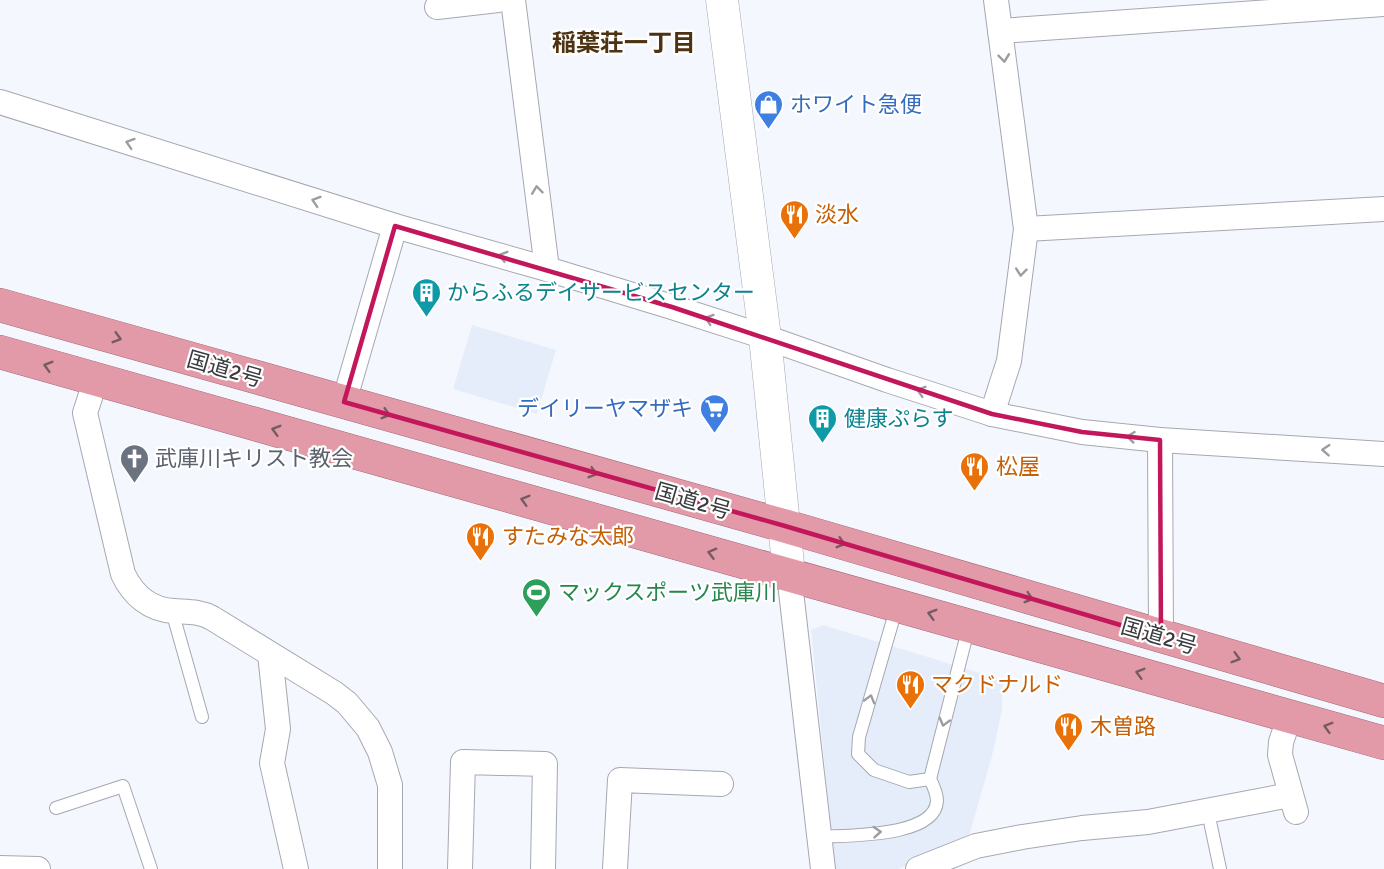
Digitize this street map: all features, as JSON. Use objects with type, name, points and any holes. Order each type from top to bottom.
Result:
[{"type":"highway","name":"国道2号","points":[[0,305],[785,526],[1384,701]]},
{"type":"highway","name":"国道2号","points":[[0,352],[1384,743]]},
{"type":"street","points":[[437,7],[498,0]]},
{"type":"street","points":[[513,0],[547,269]]},
{"type":"street","points":[[722,0],[765,337],[789,574],[823,869]]},
{"type":"street","points":[[992,414],[1009,362],[1026,229],[996,0]]},
{"type":"street","points":[[1000,30],[1384,4]]},
{"type":"street","points":[[0,102],[395,226],[547,269],[765,337],[992,414],[1082,432],[1160,440],[1384,454]]},
{"type":"street","points":[[1026,229],[1384,209]]},
{"type":"street","points":[[344,402],[395,226]]},
{"type":"street","points":[[96,379],[86,413],[123,574],[130,588],[139,598],[160,609],[201,612],[346,703],[358,715],[374,739],[390,785],[390,869]]},
{"type":"street","points":[[1160,440],[1161,637]]},
{"type":"street","points":[[270,654],[278,729],[272,763],[296,869]]},
{"type":"street","points":[[918,869],[976,846],[1022,837],[1082,828],[1148,822],[1208,812],[1293,804],[1280,755],[1281,742],[1290,716]]},
{"type":"street","points":[[460,869],[463,762],[545,764],[543,869]]},
{"type":"street","points":[[615,869],[620,780],[721,784]]},
{"type":"street","points":[[0,868],[38,869]]},
{"type":"lane","points":[[897,604],[859,737],[858,754],[874,770],[909,782],[930,779]]},
{"type":"lane","points":[[172,611],[202,717]]},
{"type":"lane","points":[[819,837],[895,831],[917,825],[931,814],[937,804],[930,779],[970,625]]},
{"type":"lane","points":[[56,808],[123,786],[151,869]]},
{"type":"lane","points":[[1208,812],[1220,869]]},
{"type":"highlighted area","points":[[395,226],[672,307],[992,414],[1082,432],[1160,440],[1161,637],[785,526],[344,402]]},
{"type":"shaded area","points":[[472,325],[556,350],[537,414],[453,389]]},
{"type":"shaded area","points":[[823,625],[1003,680],[1002,710],[992,756],[969,836],[899,869],[835,869],[811,630]]},
{"type":"place","name":"ホワイト急便","points":[[769,130]]},
{"type":"place","name":"淡水","points":[[794,240]]},
{"type":"place","name":"からふるデイサービスセンター","points":[[426,318]]},
{"type":"place","name":"デイリーヤマザキ","points":[[714,434]]},
{"type":"place","name":"健康ぷらす","points":[[823,444]]},
{"type":"place","name":"武庫川キリスト教会","points":[[134,484]]},
{"type":"place","name":"松屋","points":[[975,492]]},
{"type":"place","name":"すたみな太郎","points":[[481,562]]},
{"type":"place","name":"マックスポーツ武庫川","points":[[537,618]]},
{"type":"place","name":"マクドナルド","points":[[910,710]]},
{"type":"place","name":"木曽路","points":[[1069,752]]},
{"type":"district","name":"稲葉荘一丁目","points":[[624,43]]}]
